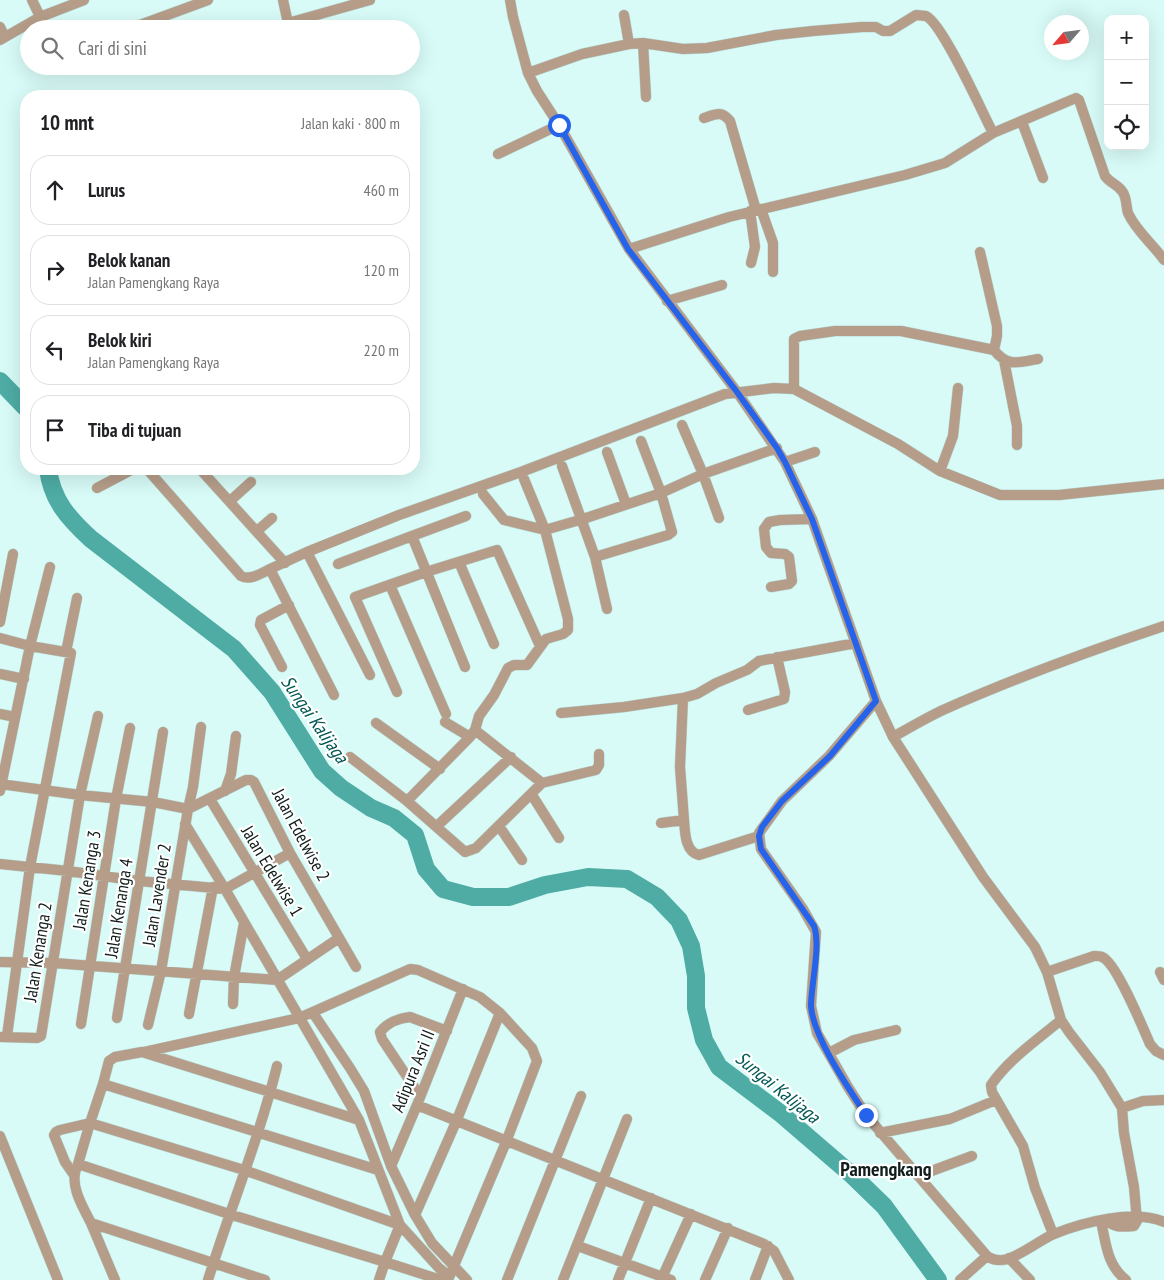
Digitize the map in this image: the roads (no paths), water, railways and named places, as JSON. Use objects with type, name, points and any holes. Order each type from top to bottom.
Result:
[{"type":"street","points":[[32,0],[42,20]]},
{"type":"street","points":[[35,20],[84,0]]},
{"type":"street","points":[[154,20],[208,0]]},
{"type":"street","points":[[283,0],[288,20]]},
{"type":"street","points":[[308,20],[370,0]]},
{"type":"street","points":[[510,0],[528,73],[628,249],[737,392],[785,462],[812,519],[876,701],[893,737],[983,877],[1035,947],[1061,1020],[1100,1072],[1122,1108],[1124,1133],[1134,1187],[1137,1221],[1134,1226],[1115,1227],[1103,1220],[1053,1234],[1009,1258],[998,1260],[987,1256],[866,1115],[817,1033],[811,1006],[816,932],[803,909],[761,849],[759,836],[762,827],[782,801],[830,756],[876,701]]},
{"type":"street","points":[[624,15],[629,44]]},
{"type":"street","points":[[528,73],[582,54],[629,44],[643,43],[683,49],[707,48],[776,35],[813,31],[862,27],[876,27],[883,31],[890,31],[916,15],[926,16],[938,27],[993,133]]},
{"type":"street","points":[[0,27],[3,38],[20,28]]},
{"type":"street","points":[[643,43],[646,97]]},
{"type":"street","points":[[628,249],[756,210],[921,172],[948,162],[993,133],[1076,98],[1078,99],[1108,182],[1122,190],[1128,212],[1134,223],[1164,260]]},
{"type":"street","points":[[704,118],[718,113],[725,115],[730,121],[756,210],[773,243],[773,272]]},
{"type":"street","points":[[1022,122],[1043,178]]},
{"type":"street","points":[[498,154],[559,125]]},
{"type":"street","points":[[751,263],[755,247],[756,210]]},
{"type":"street","points":[[980,252],[997,326],[994,350]]},
{"type":"street","points":[[667,301],[722,285]]},
{"type":"street","points":[[794,389],[794,339],[800,336],[835,331],[900,331],[994,350],[1004,360],[1019,363],[1038,359]]},
{"type":"street","points":[[1004,360],[1016,426],[1017,445]]},
{"type":"street","points":[[152,475],[241,576],[245,578],[250,578],[270,570],[308,552],[399,515],[522,472],[725,394],[774,388],[794,389],[898,444],[940,471],[993,493],[1008,496],[1059,495],[1164,484]]},
{"type":"street","points":[[940,471],[953,436],[958,388]]},
{"type":"street","points":[[682,425],[720,518]]},
{"type":"street","points":[[595,557],[668,535],[672,532],[661,493],[641,441]]},
{"type":"street","points":[[483,494],[504,520],[545,530],[661,493],[703,474],[777,448]]},
{"type":"street","points":[[607,452],[626,504]]},
{"type":"street","points":[[785,462],[815,452]]},
{"type":"street","points":[[562,466],[595,557],[607,609]]},
{"type":"street","points":[[97,488],[122,475]]},
{"type":"street","points":[[206,475],[285,563]]},
{"type":"street","points":[[407,801],[473,734],[479,716],[494,695],[508,668],[514,665],[527,665],[546,639],[563,634],[568,630],[569,625],[545,530],[524,479]]},
{"type":"street","points":[[230,501],[251,482]]},
{"type":"street","points":[[338,564],[466,516]]},
{"type":"street","points":[[257,531],[272,518]]},
{"type":"street","points":[[771,586],[789,584],[792,581],[788,557],[785,554],[771,553],[766,547],[764,529],[766,525],[772,520],[812,519]]},
{"type":"street","points":[[412,536],[465,667]]},
{"type":"street","points":[[397,692],[355,597],[426,572],[497,550],[540,646]]},
{"type":"street","points":[[308,552],[370,675]]},
{"type":"street","points":[[0,622],[13,554]]},
{"type":"street","points":[[459,562],[494,644]]},
{"type":"street","points":[[50,567],[30,646],[15,717],[4,750],[0,786],[153,802],[188,809]]},
{"type":"street","points":[[270,570],[334,695]]},
{"type":"street","points":[[390,584],[446,718],[511,757],[542,783]]},
{"type":"street","points":[[66,652],[78,598]]},
{"type":"street","points":[[282,667],[260,625],[261,620],[288,605]]},
{"type":"street","points":[[893,737],[942,711],[1023,677],[1106,645],[1164,626]]},
{"type":"street","points":[[0,638],[30,646],[71,653],[68,677],[30,867],[17,962],[3,1037]]},
{"type":"street","points":[[561,714],[683,698],[697,694],[716,683],[747,670],[759,661],[856,643]]},
{"type":"street","points":[[748,710],[784,699],[786,692],[777,657]]},
{"type":"street","points":[[0,674],[24,679]]},
{"type":"street","points":[[683,698],[680,767],[688,847],[695,854],[699,855],[759,836]]},
{"type":"street","points":[[0,714],[15,717]]},
{"type":"street","name":"Jalan Kenanga 2","points":[[3,1037],[40,1038],[54,963],[80,795],[98,716]]},
{"type":"street","points":[[376,723],[440,769]]},
{"type":"street","name":"Jalan Lavender 2","points":[[148,1025],[161,972],[185,824],[193,787],[201,727]]},
{"type":"street","name":"Jalan Kenanga 3","points":[[81,1024],[116,799],[130,728]]},
{"type":"street","name":"Jalan Kenanga 4","points":[[117,1018],[163,732]]},
{"type":"street","points":[[225,791],[231,774],[236,736]]},
{"type":"street","points":[[350,757],[407,801],[465,852],[476,848],[532,795],[542,783],[596,770],[599,765],[599,754]]},
{"type":"street","points":[[437,826],[511,757]]},
{"type":"street","name":"Jalan Edelwise 2","points":[[188,809],[246,780],[254,782],[290,853],[356,967]]},
{"type":"street","points":[[532,795],[559,838]]},
{"type":"street","name":"Jalan Edelwise 1","points":[[210,799],[307,959]]},
{"type":"street","points":[[660,823],[684,820]]},
{"type":"street","points":[[185,824],[225,889],[359,1120],[400,1224],[448,1276]]},
{"type":"street","points":[[499,826],[522,860]]},
{"type":"street","points":[[0,864],[68,870],[138,881],[225,889],[290,853]]},
{"type":"street","points":[[189,1014],[213,887]]},
{"type":"street","points":[[233,1004],[234,977],[244,923]]},
{"type":"street","points":[[0,962],[54,963],[277,980],[339,938]]},
{"type":"street","points":[[1048,980],[1094,956],[1102,956],[1110,963],[1118,976],[1150,1044],[1156,1051],[1164,1055]]},
{"type":"street","points":[[74,1175],[109,1061],[112,1058],[299,1018],[410,969],[418,970],[480,997],[500,1013],[532,1048],[537,1059],[506,1142],[448,1276]]},
{"type":"street","name":"Adipura Asri II","points":[[391,1166],[463,989]]},
{"type":"street","points":[[313,1013],[364,1091],[391,1166],[448,1276]]},
{"type":"street","points":[[415,1215],[456,1122],[500,1013]]},
{"type":"street","points":[[447,1031],[410,1017],[390,1024],[380,1032],[382,1039],[419,1101],[456,1122],[728,1228],[768,1246],[779,1258],[789,1280]]},
{"type":"street","points":[[1053,1234],[1023,1146],[996,1100],[991,1085],[1024,1050],[1061,1020]]},
{"type":"street","points":[[829,1054],[854,1040],[896,1030]]},
{"type":"street","points":[[142,1052],[359,1120]]},
{"type":"street","points":[[208,1280],[271,1092],[277,1066]]},
{"type":"street","points":[[103,1084],[378,1170]]},
{"type":"street","points":[[507,1280],[581,1096]]},
{"type":"street","points":[[880,1133],[950,1119],[996,1100]]},
{"type":"street","points":[[1122,1108],[1143,1101],[1164,1100]]},
{"type":"street","points":[[563,1280],[627,1120]]},
{"type":"street","points":[[115,1280],[77,1193],[74,1175],[65,1162],[54,1135],[60,1130],[90,1123],[244,1170],[400,1224]]},
{"type":"street","points":[[0,1136],[58,1280]]},
{"type":"street","points":[[918,1176],[972,1156]]},
{"type":"street","points":[[78,1164],[229,1214],[385,1262],[467,1280]]},
{"type":"street","points":[[618,1280],[651,1198]]},
{"type":"street","points":[[578,1246],[665,1279],[691,1214]]},
{"type":"street","points":[[1136,1216],[1164,1222]]},
{"type":"street","points":[[1103,1220],[1111,1264],[1118,1274],[1126,1280]]},
{"type":"street","points":[[91,1223],[265,1280]]},
{"type":"street","points":[[379,1280],[400,1224]]},
{"type":"street","points":[[706,1280],[728,1228]]},
{"type":"street","points":[[754,1280],[768,1246]]},
{"type":"street","points":[[960,1280],[987,1256]]},
{"type":"street","points":[[1009,1258],[1030,1280]]},
{"type":"waterway","name":"Sungai Kalijaga","points":[[0,381],[20,402]]},
{"type":"waterway","name":"Sungai Kalijaga","points":[[49,475],[57,499],[75,524],[91,539],[234,649],[272,692],[322,771],[341,788],[371,808],[394,818],[415,835],[426,869],[443,889],[473,897],[509,897],[545,885],[588,877],[627,879],[657,897],[679,920],[691,946],[696,976],[696,1008],[704,1040],[719,1067],[780,1113],[852,1175],[884,1206],[938,1280]]},
{"type":"district","name":"Pamengkang","points":[[886,1169]]}]
